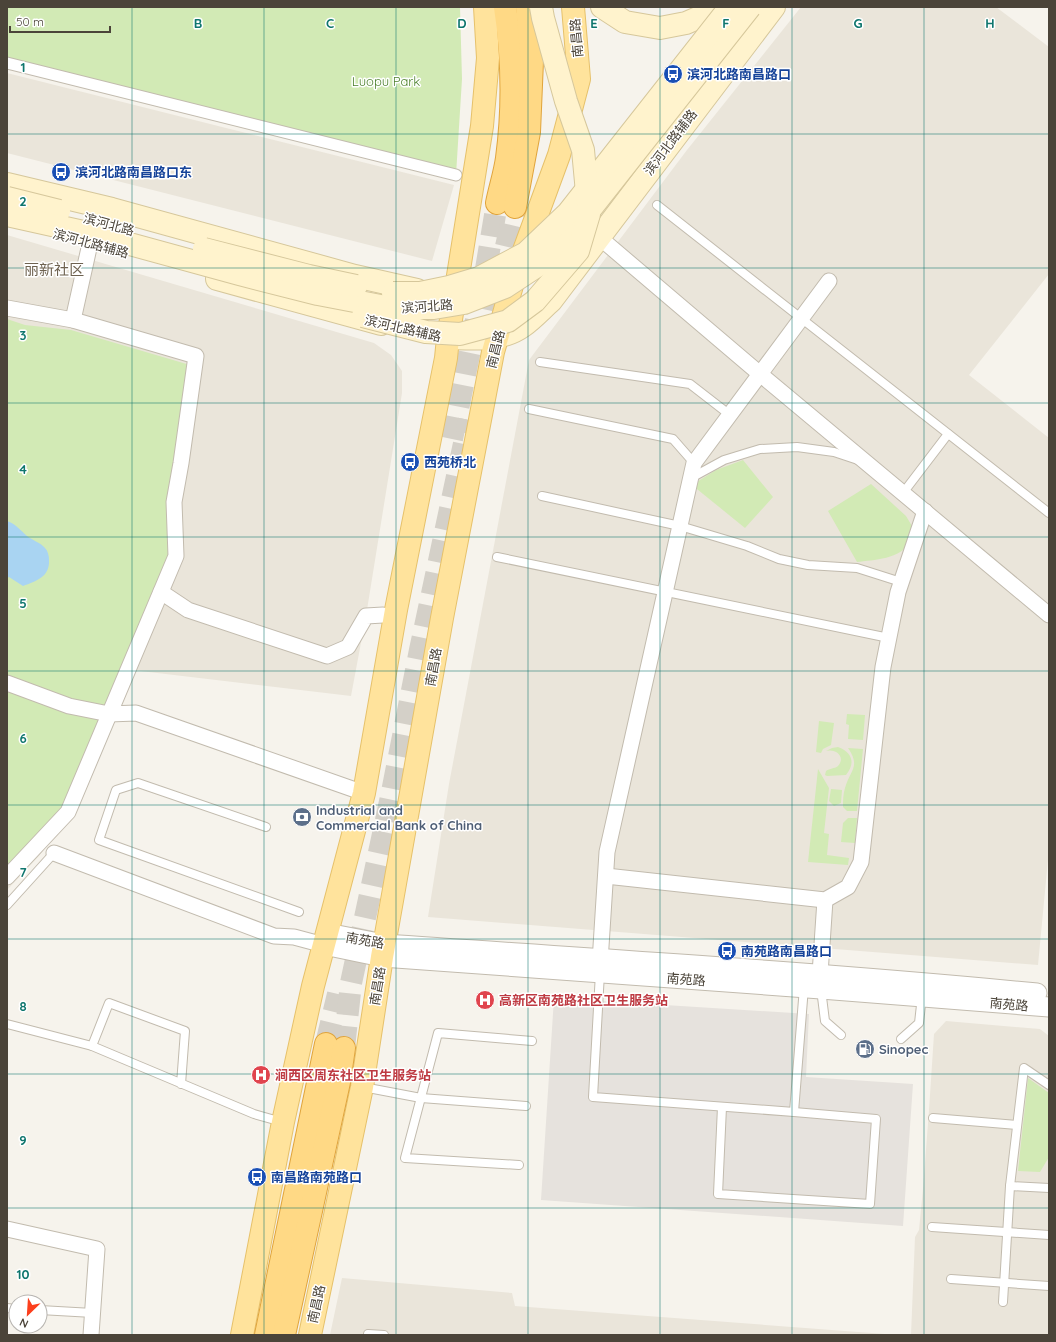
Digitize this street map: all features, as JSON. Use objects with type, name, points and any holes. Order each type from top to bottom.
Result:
[{"type":"highway","points":[[505,7],[510,37],[513,76],[507,159],[506,205],[529,132],[532,61],[527,7]]},
{"type":"highway","name":"南昌路","points":[[266,1335],[335,1046],[339,1082],[284,1335]]},
{"type":"main road","points":[[242,1335],[283,1122],[313,986],[364,793],[396,610],[446,358],[482,126],[488,58],[485,7]]},
{"type":"main road","points":[[9,213],[179,265],[426,332],[460,334],[508,321],[535,301],[578,251],[588,214],[583,150],[566,101],[541,7]]},
{"type":"main road","name":"南昌路","points":[[310,1335],[362,1087],[383,951],[442,618],[497,337],[515,275],[559,155],[579,79],[572,7]]},
{"type":"main road","points":[[602,7],[625,22],[660,28],[686,23],[723,7]]},
{"type":"main road","points":[[7,184],[97,213],[411,289],[442,294],[455,294],[515,275],[548,250],[577,219],[723,7]]},
{"type":"main road","name":"滨河北路","points":[[9,213],[386,292],[420,293],[450,287],[479,278],[526,253],[568,213],[730,7]]},
{"type":"main road","name":"滨河北路","points":[[9,213],[318,294],[391,308],[434,308],[464,303],[505,287],[542,262],[566,240],[750,7]]},
{"type":"main road","name":"滨河北路辅路","points":[[9,213],[91,243],[347,315],[436,338],[487,339],[508,335],[524,326],[551,301],[598,237],[774,7]]},
{"type":"street","points":[[7,63],[456,175]]},
{"type":"street","points":[[73,320],[97,213]]},
{"type":"street","points":[[577,219],[1049,615]]},
{"type":"street","points":[[600,964],[607,852],[694,463],[829,281]]},
{"type":"street","points":[[7,308],[73,320],[196,356],[182,460],[174,502],[176,556],[68,812],[7,876]]},
{"type":"street","points":[[606,876],[825,900],[848,887],[861,862],[883,667],[898,592],[925,512]]},
{"type":"street","points":[[161,592],[188,610],[326,656],[348,647],[366,616],[383,615]]},
{"type":"street","points":[[7,683],[69,706],[109,714],[136,713],[364,793]]},
{"type":"street","points":[[54,853],[274,936],[326,939]]},
{"type":"street","points":[[812,981],[825,900]]},
{"type":"street","name":"南苑路","points":[[326,939],[383,951],[600,964],[922,989],[1049,994]]},
{"type":"street","name":"南苑路","points":[[922,989],[1049,1007]]},
{"type":"street","points":[[7,1229],[97,1249],[91,1335]]},
{"type":"lane","points":[[657,205],[1049,513]]},
{"type":"lane","points":[[540,362],[690,384],[730,415]]},
{"type":"lane","points":[[529,409],[673,439],[694,463]]},
{"type":"lane","points":[[903,493],[948,434]]},
{"type":"lane","points":[[691,478],[724,460],[760,449],[797,447],[834,452],[870,465]]},
{"type":"lane","points":[[542,496],[680,526],[747,546],[779,559],[808,565],[857,568],[901,582]]},
{"type":"lane","points":[[497,557],[889,638]]},
{"type":"lane","points":[[266,828],[138,782],[116,790],[99,840],[299,912]]},
{"type":"lane","points":[[7,905],[54,853]]},
{"type":"lane","points":[[600,964],[593,1097],[794,1112],[876,1119],[870,1204],[718,1194],[722,1107]]},
{"type":"lane","points":[[812,981],[825,1021],[841,1035]]},
{"type":"lane","points":[[794,1112],[812,981]]},
{"type":"lane","points":[[901,1039],[919,1023],[922,989]]},
{"type":"lane","points":[[92,1046],[108,1003],[185,1031],[181,1084]]},
{"type":"lane","points":[[7,1024],[92,1046],[254,1114],[283,1122]]},
{"type":"lane","points":[[519,1165],[405,1158],[438,1032],[532,1041]]},
{"type":"lane","points":[[1004,1302],[1010,1186],[1024,1068],[1049,1085]]},
{"type":"lane","points":[[362,1087],[421,1098],[526,1106]]},
{"type":"lane","points":[[933,1118],[1017,1125]]},
{"type":"lane","points":[[1010,1186],[1049,1188]]},
{"type":"lane","points":[[932,1227],[1049,1236]]},
{"type":"lane","points":[[952,1279],[1049,1286]]},
{"type":"lane","points":[[48,1310],[93,1313]]},
{"type":"lane","points":[[368,1334],[384,1335]]},
{"type":"shaded area","points":[[801,7],[996,7],[1049,47],[1049,274],[969,375],[1049,438],[1049,849],[1038,965],[428,917],[449,784],[529,360],[687,150]]},
{"type":"shaded area","points":[[7,73],[454,185],[432,261],[7,153]]},
{"type":"shaded area","points":[[7,235],[374,343],[391,355],[402,371],[402,393],[366,616],[351,696],[132,670],[71,814],[39,856],[7,890]]},
{"type":"shaded area","points":[[554,998],[809,1014],[806,1077],[913,1084],[903,1226],[541,1200]]},
{"type":"shaded area","points":[[946,1021],[1040,1029],[1049,1036],[1049,1335],[911,1335],[915,1237],[919,1230],[923,1189],[934,1034]]},
{"type":"shaded area","points":[[342,1278],[512,1293],[515,1306],[898,1335],[330,1335]]},
{"type":"green space","name":"Luopu Park","points":[[7,7],[460,7],[462,79],[456,175],[7,63]]},
{"type":"green space","points":[[7,319],[25,325],[71,330],[190,365],[167,501],[169,559],[64,809],[7,868]]},
{"type":"green space","points":[[743,460],[773,497],[745,528],[692,485],[716,470]]},
{"type":"green space","points":[[871,484],[906,516],[912,526],[911,536],[905,548],[894,555],[886,558],[857,562],[828,511]]},
{"type":"green space","points":[[847,714],[865,715],[863,740],[848,739],[849,725],[846,724]]},
{"type":"green space","points":[[819,721],[834,723],[831,745],[823,749],[821,753],[816,752]]},
{"type":"green space","points":[[838,747],[847,752],[851,758],[851,766],[846,775],[827,776],[825,775],[826,771],[838,766],[841,759],[839,754],[836,752],[830,750],[826,751]]},
{"type":"green space","points":[[848,748],[863,749],[857,811],[847,811],[843,807],[844,790],[854,764],[852,754]]},
{"type":"green space","points":[[818,769],[829,788],[824,833],[829,834],[827,855],[849,858],[848,865],[808,862]]},
{"type":"green space","points":[[831,789],[842,790],[841,803],[834,806],[829,801]]},
{"type":"green space","points":[[848,818],[857,818],[855,843],[841,842],[843,823]]},
{"type":"green space","points":[[1028,1078],[1049,1093],[1049,1157],[1040,1172],[1018,1171]]},
{"type":"water","points":[[7,521],[15,525],[27,536],[43,546],[49,555],[49,566],[45,574],[41,578],[23,586],[9,577],[7,578]]},
{"type":"tunnel","points":[[486,269],[497,203]]},
{"type":"tunnel","points":[[484,343],[515,207]]},
{"type":"tunnel","points":[[452,439],[476,320]]},
{"type":"tunnel","points":[[344,1048],[351,983],[469,420]]},
{"type":"tunnel","points":[[326,1044],[338,994]]},
{"type":"place","name":"滨河北路南昌路口","points":[[673,74]]},
{"type":"place","name":"滨河北路南昌路口东","points":[[61,172]]},
{"type":"place","name":"西苑桥北","points":[[410,462]]},
{"type":"place","name":"Industrial and Commercial Bank of China","points":[[302,817]]},
{"type":"place","name":"南苑路南昌路口","points":[[727,951]]},
{"type":"place","name":"高新区南苑路社区卫生服务站","points":[[485,1000]]},
{"type":"place","name":"Sinopec","points":[[865,1049]]},
{"type":"place","name":"涧西区周东社区卫生服务站","points":[[261,1075]]},
{"type":"place","name":"南昌路南苑路口","points":[[257,1177]]},
{"type":"district","name":"丽新社区","points":[[54,269]]}]
